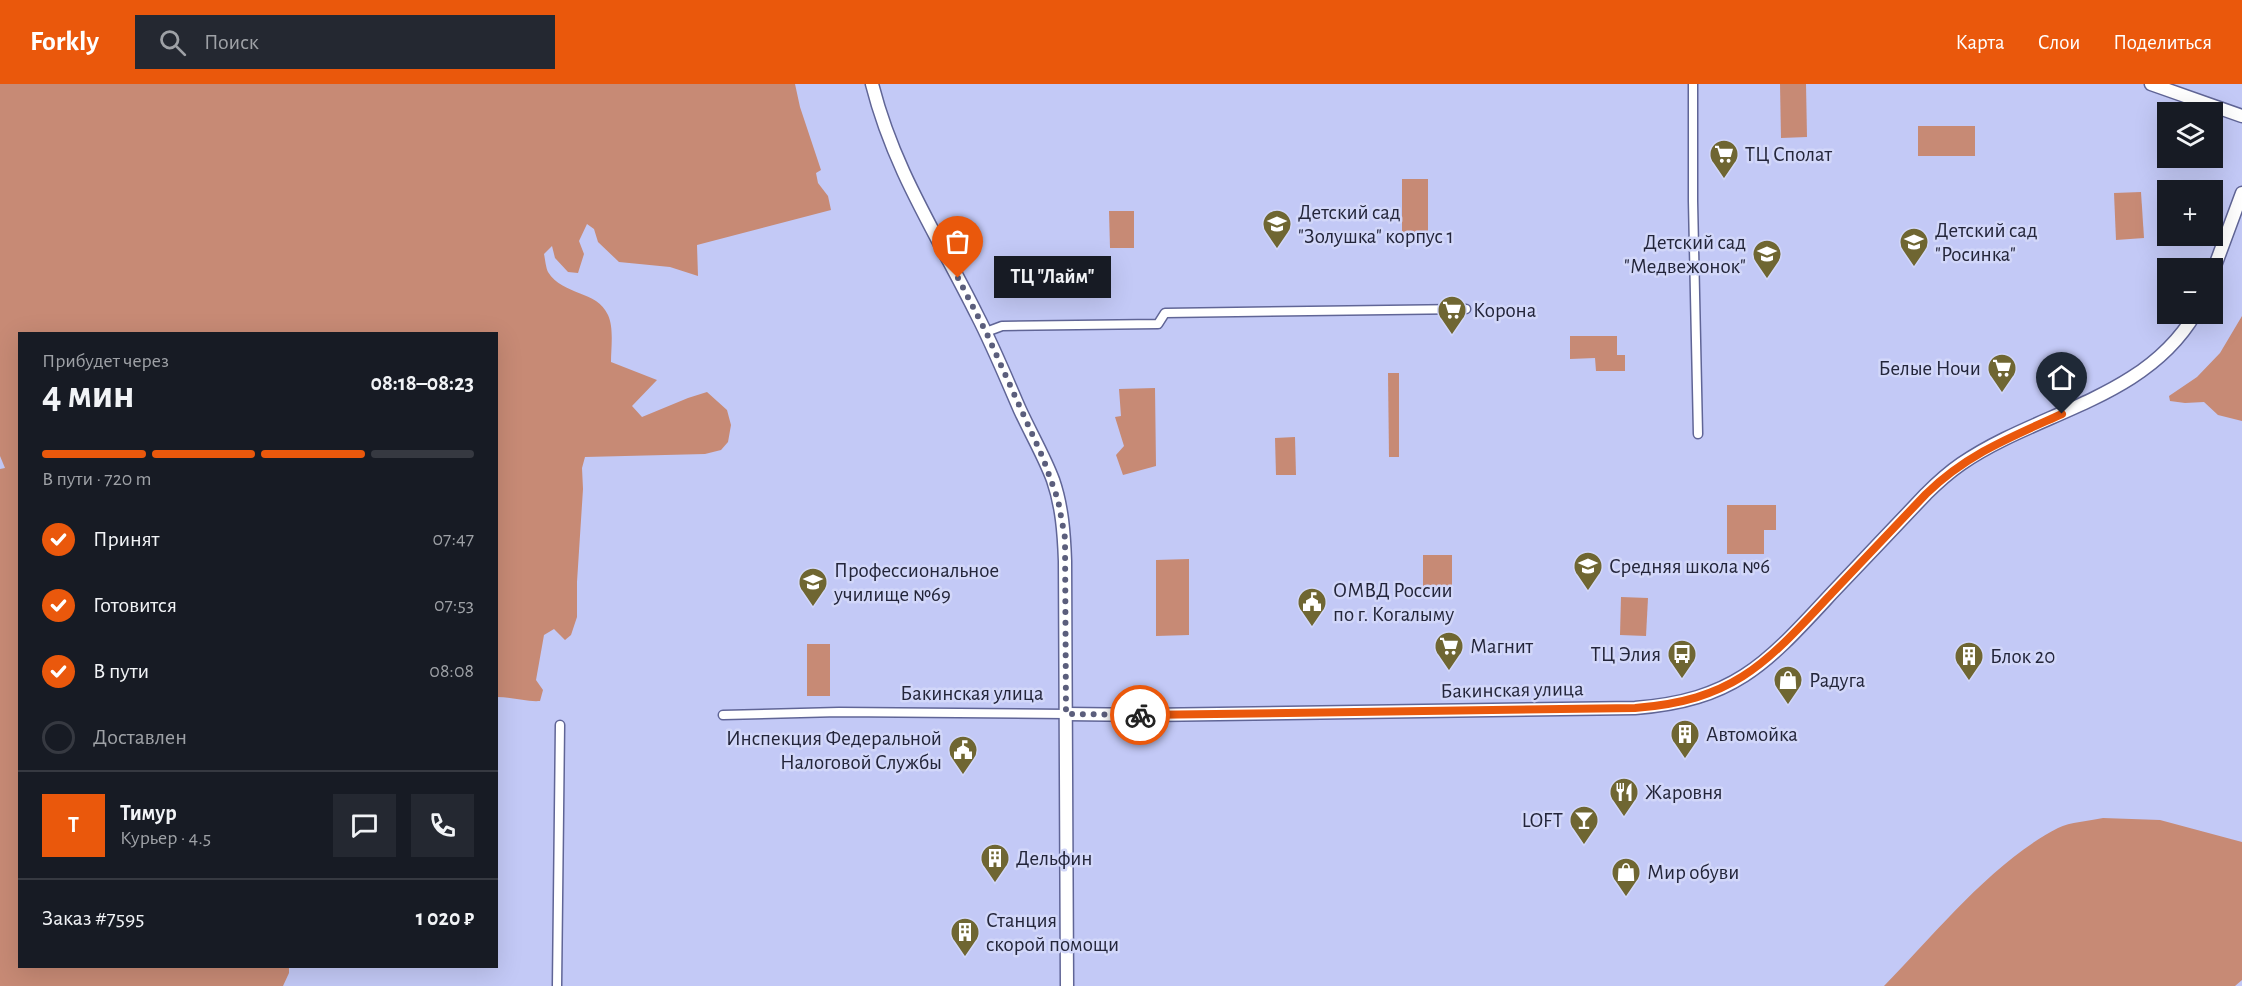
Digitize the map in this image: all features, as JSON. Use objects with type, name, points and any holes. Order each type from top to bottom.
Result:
[{"type":"street","points":[[872,84],[887,135],[908,184],[986,332],[1043,458],[1058,500],[1065,549],[1068,986]]},
{"type":"street","points":[[2151,84],[2242,116]]},
{"type":"street","points":[[1693,86],[1692,201],[1698,434]]},
{"type":"street","points":[[2218,258],[2242,193]]},
{"type":"street","points":[[986,332],[1002,326],[1158,324],[1165,313],[1466,309]]},
{"type":"street","name":"Бакинская улица","points":[[723,715],[839,712],[1147,715],[1635,708],[1667,704],[1710,694],[1748,674],[1780,648],[1950,471],[1987,449],[2097,397],[2141,372],[2169,349],[2188,324]]},
{"type":"street","points":[[557,986],[560,725]]},
{"type":"shaded area","points":[[0,84],[795,84],[800,107],[821,170],[816,173],[818,183],[828,196],[831,210],[697,245],[698,276],[670,267],[619,262],[598,242],[594,229],[587,224],[579,241],[584,254],[578,273],[568,272],[555,258],[552,246],[544,254],[547,270],[554,280],[596,301],[608,315],[612,332],[611,362],[657,380],[632,406],[642,417],[707,392],[727,410],[731,425],[728,442],[721,450],[705,454],[585,457],[582,468],[577,617],[571,635],[565,640],[554,629],[544,635],[536,680],[543,690],[540,701],[498,697],[498,332],[18,332],[18,968],[289,968],[283,986],[0,986],[0,469],[5,468],[0,456]]},
{"type":"shaded area","points":[[1780,84],[1806,84],[1807,137],[1781,138]]},
{"type":"shaded area","points":[[1918,126],[1975,126],[1975,156],[1918,156]]},
{"type":"shaded area","points":[[1402,179],[1428,179],[1428,235],[1402,235]]},
{"type":"shaded area","points":[[2141,192],[2144,238],[2116,240],[2114,193]]},
{"type":"shaded area","points":[[1109,211],[1134,211],[1134,248],[1110,248]]},
{"type":"shaded area","points":[[2242,316],[2242,421],[2218,415],[2204,402],[2170,401],[2169,396],[2197,377],[2220,353]]},
{"type":"shaded area","points":[[1570,336],[1617,336],[1617,355],[1625,355],[1625,371],[1596,371],[1595,358],[1570,359]]},
{"type":"shaded area","points":[[1388,373],[1399,373],[1399,457],[1389,457]]},
{"type":"shaded area","points":[[1155,388],[1156,466],[1123,475],[1116,455],[1124,446],[1115,417],[1121,416],[1119,389]]},
{"type":"shaded area","points":[[1295,437],[1296,475],[1276,475],[1275,438]]},
{"type":"shaded area","points":[[1727,505],[1776,505],[1776,530],[1764,530],[1764,554],[1727,554]]},
{"type":"shaded area","points":[[1423,555],[1452,555],[1452,590],[1423,590]]},
{"type":"shaded area","points":[[1189,559],[1189,635],[1156,636],[1156,560]]},
{"type":"shaded area","points":[[1621,597],[1648,598],[1646,636],[1620,635]]},
{"type":"shaded area","points":[[807,644],[830,644],[830,696],[807,696]]},
{"type":"shaded area","points":[[2103,818],[2160,820],[2242,842],[2242,980],[2235,986],[1884,986],[1965,900],[2010,860],[2058,828]]},
{"type":"way so far","points":[[958,278],[1004,371],[1020,411],[1053,480],[1058,500],[1065,538],[1066,714],[1140,715]]},
{"type":"place","name":"ТЦ Сполат","points":[[1724,180]]},
{"type":"place","name":"Детский сад \"Золушка\" корпус 1","points":[[1277,250]]},
{"type":"place","name":"Детский сад \"Росинка\"","points":[[1914,268]]},
{"type":"place","name":"ТЦ \"Лайм\"","points":[[958,278]]},
{"type":"place","name":"Детский сад \"Медвежонок\"","points":[[1767,280]]},
{"type":"place","name":"Корона","points":[[1452,336]]},
{"type":"place","name":"Белые Ночи","points":[[2002,394]]},
{"type":"place","name":"Средняя школа №6","points":[[1588,592]]},
{"type":"place","name":"Профессиональное училище №69","points":[[813,608]]},
{"type":"place","name":"ОМВД России по г. Когалыму","points":[[1312,628]]},
{"type":"place","name":"Магнит","points":[[1449,672]]},
{"type":"place","name":"ТЦ Элия","points":[[1682,680]]},
{"type":"place","name":"Блок 20","points":[[1969,682]]},
{"type":"place","name":"Радуга","points":[[1788,706]]},
{"type":"place","name":"Автомойка","points":[[1685,760]]},
{"type":"place","name":"Инспекция Федеральной Налоговой Службы","points":[[963,776]]},
{"type":"place","name":"Жаровня","points":[[1624,818]]},
{"type":"place","name":"LOFT","points":[[1584,846]]},
{"type":"place","name":"Дельфин","points":[[995,884]]},
{"type":"place","name":"Мир обуви","points":[[1626,898]]},
{"type":"place","name":"Станция скорой помощи","points":[[965,958]]},
{"type":"route","points":[[1140,715],[1635,708],[1667,704],[1710,694],[1758,668],[1780,648],[1950,471],[1975,455],[2062,414]]}]
